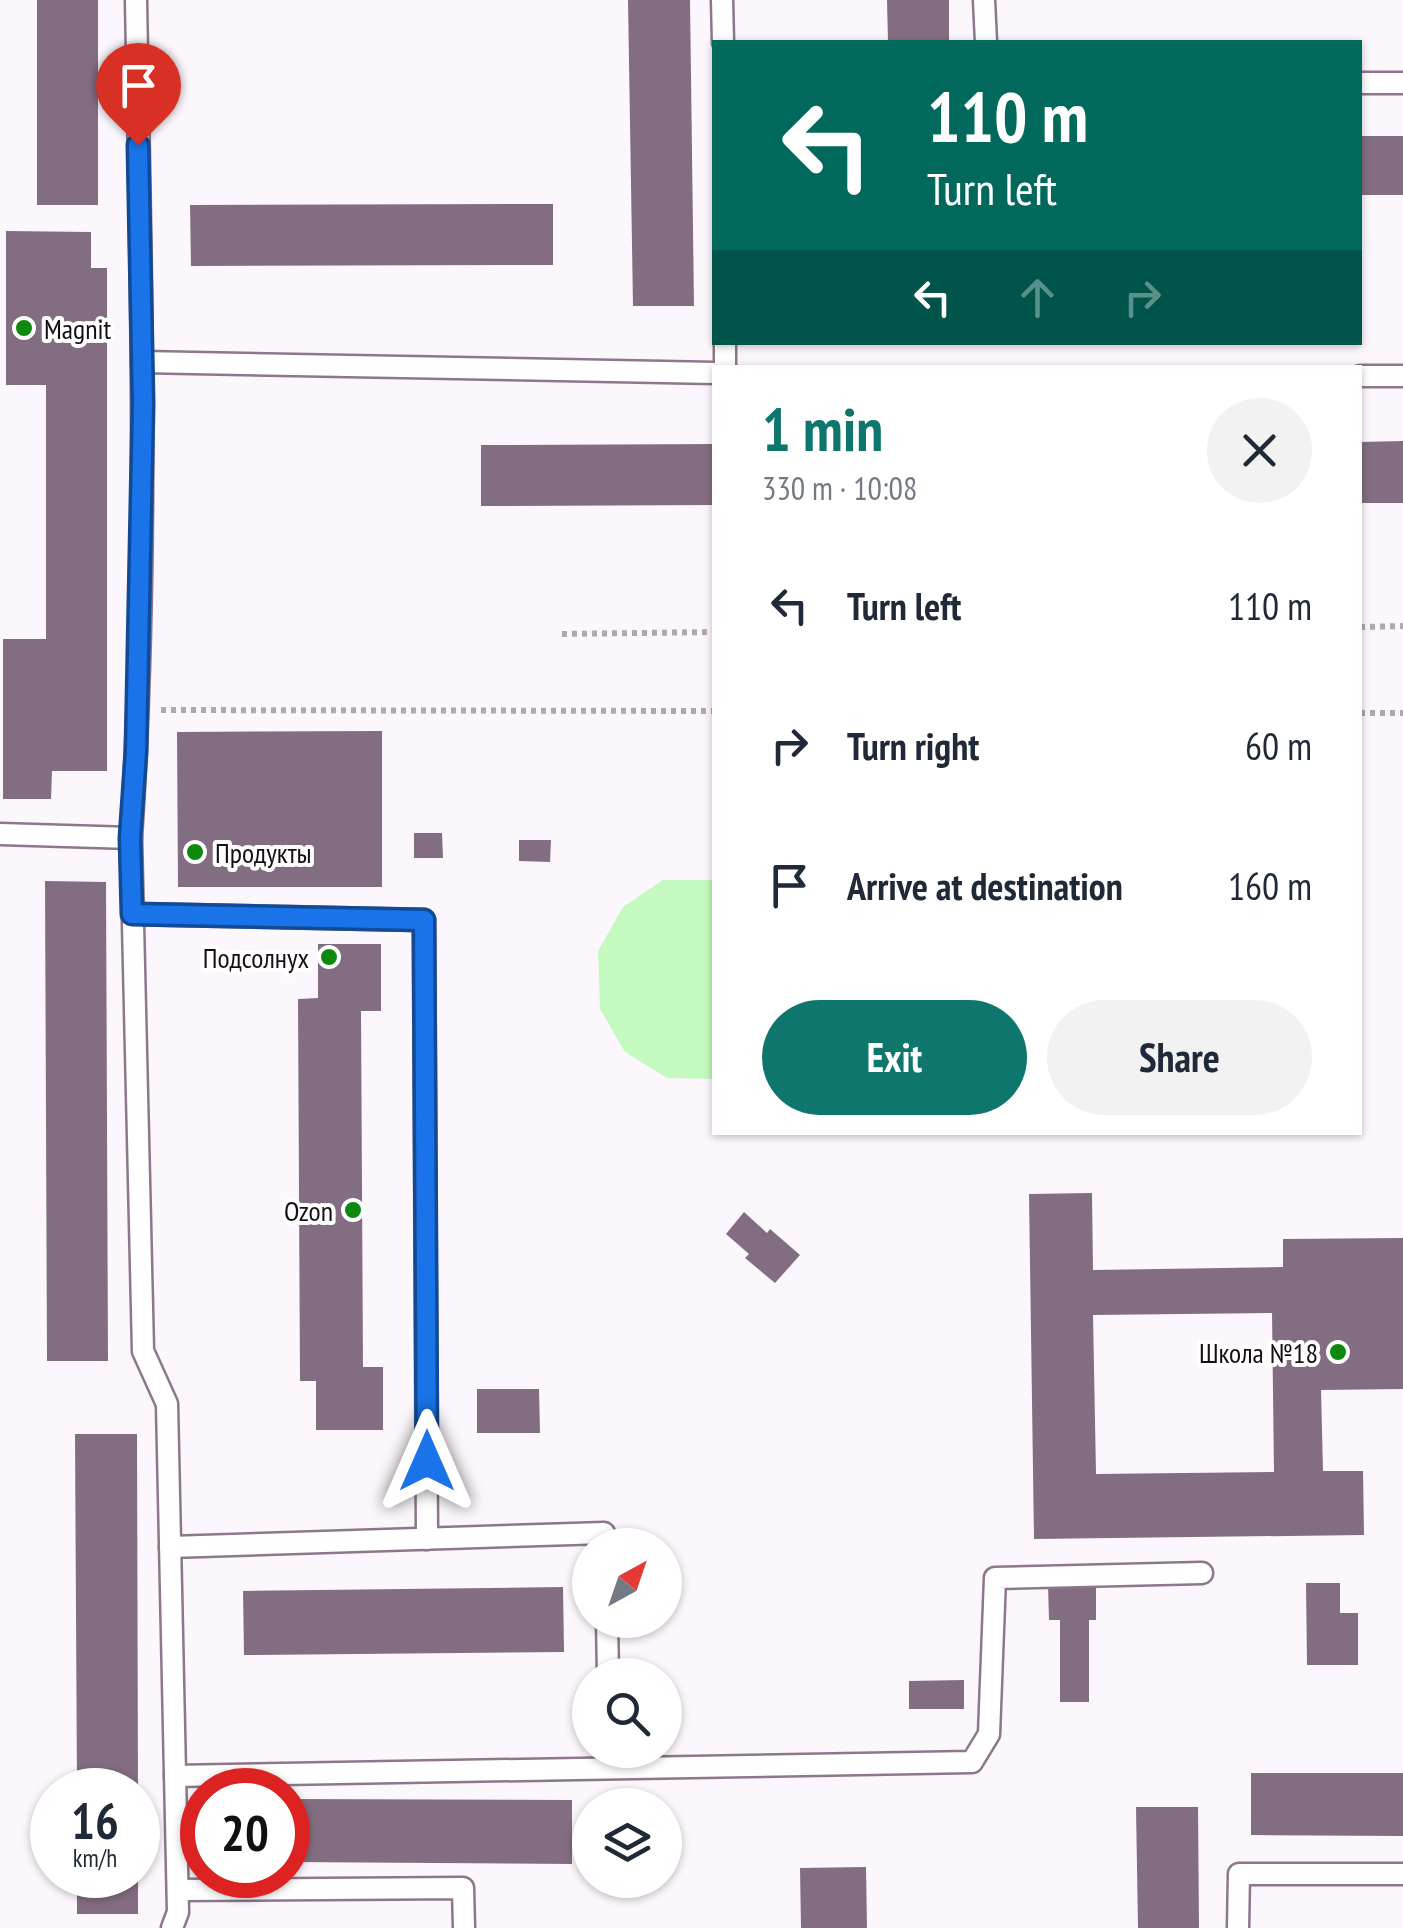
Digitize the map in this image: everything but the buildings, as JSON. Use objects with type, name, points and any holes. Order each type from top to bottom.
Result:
[{"type":"lane","points":[[136,0],[142,362],[137,710],[130,838],[143,1351],[167,1404],[178,1890],[178,1912],[172,1928]]},
{"type":"lane","points":[[722,0],[722,40]]},
{"type":"lane","points":[[984,0],[986,40]]},
{"type":"lane","points":[[1362,84],[1403,83]]},
{"type":"lane","points":[[142,362],[712,373]]},
{"type":"lane","points":[[1362,376],[1403,376]]},
{"type":"lane","points":[[0,834],[130,838]]},
{"type":"lane","points":[[132,914],[424,920],[427,1538]]},
{"type":"lane","points":[[170,1547],[572,1534]]},
{"type":"lane","points":[[682,1760],[972,1762],[989,1734],[995,1578],[1202,1573]]},
{"type":"lane","points":[[175,1776],[572,1761]]},
{"type":"lane","points":[[1238,1928],[1239,1874],[1403,1874]]},
{"type":"lane","points":[[178,1890],[463,1888],[464,1928]]},
{"type":"path","points":[[1362,627],[1403,626]]},
{"type":"path","points":[[562,634],[712,632]]},
{"type":"path","points":[[137,710],[712,711]]},
{"type":"path","points":[[1362,713],[1403,713]]},
{"type":"green space","points":[[663,880],[712,880],[712,1079],[667,1078],[625,1052],[600,1009],[598,951],[623,907]]},
{"type":"place","name":"Magnit","points":[[24,328]]},
{"type":"place","name":"Продукты","points":[[195,852]]},
{"type":"place","name":"Подсолнух","points":[[329,957]]},
{"type":"place","name":"Ozon","points":[[353,1210]]},
{"type":"place","name":"Школа №18","points":[[1338,1352]]},
{"type":"route","points":[[138,145],[143,404],[136,752],[130,838],[132,914],[424,920],[427,1461]]}]
